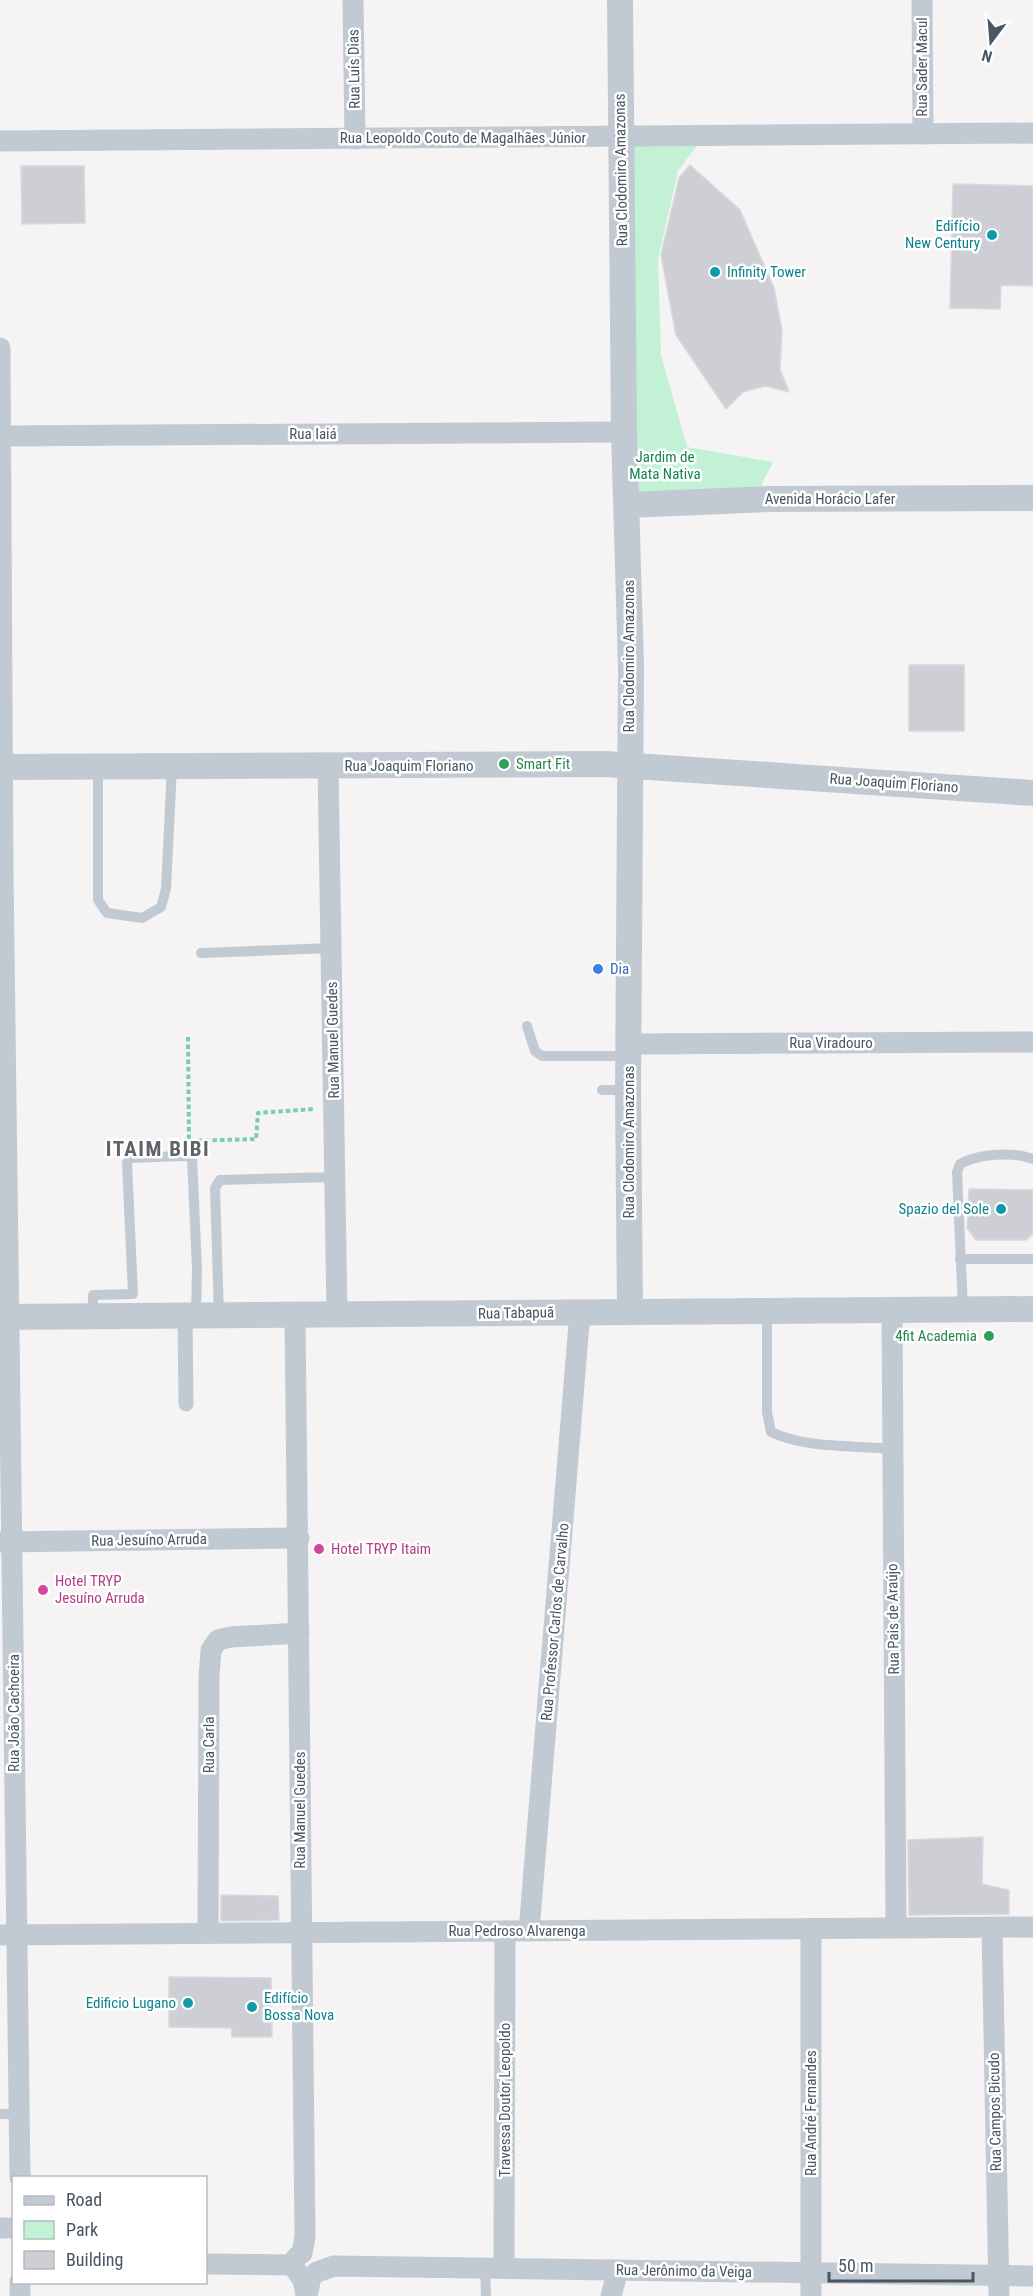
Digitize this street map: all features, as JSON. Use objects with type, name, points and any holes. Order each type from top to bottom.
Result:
[{"type":"street","name":"Rua Luís Dias","points":[[353,0],[355,139]]},
{"type":"street","name":"Rua Clodomiro Amazonas","points":[[620,0],[624,432],[631,668],[628,1090],[630,1312]]},
{"type":"street","name":"Rua Sader Macul","points":[[922,0],[923,134]]},
{"type":"street","name":"Rua Leopoldo Couto de Magalhães Júnior","points":[[0,141],[1033,133]]},
{"type":"street","name":"Rua João Cachoeira","points":[[0,348],[9,2114],[20,2176]]},
{"type":"street","name":"Rua Iaiá","points":[[2,436],[624,432]]},
{"type":"street","name":"Avenida Horácio Lafer","points":[[627,505],[769,499],[1033,498]]},
{"type":"street","name":"Rua Joaquim Floriano","points":[[1,767],[630,765],[1033,794]]},
{"type":"street","name":"Rua Manuel Guedes","points":[[328,766],[337,1314]]},
{"type":"street","name":"Rua Viradouro","points":[[629,1050],[1033,1042]]},
{"type":"street","name":"Rua Tabapuã","points":[[4,1317],[1033,1309]]},
{"type":"street","name":"Rua Pais de Araújo","points":[[892,1310],[896,1928]]},
{"type":"street","name":"Rua Professor Carlos de Carvalho","points":[[530,1931],[580,1312]]},
{"type":"street","name":"Rua Manuel Guedes","points":[[295,1315],[299,1538],[304,2278]]},
{"type":"street","points":[[186,1404],[200,1316]]},
{"type":"street","name":"Rua Jesuíno Arruda","points":[[7,1542],[299,1538]]},
{"type":"street","name":"Rua Carla","points":[[208,1933],[211,1650],[218,1640],[231,1637],[299,1633]]},
{"type":"street","name":"Rua Pedroso Alvarenga","points":[[8,1935],[1033,1927]]},
{"type":"street","name":"Rua Campos Bicudo","points":[[992,1928],[998,2286]]},
{"type":"street","name":"Rua André Fernandes","points":[[812,1929],[812,2296]]},
{"type":"street","name":"Travessa Doutor Leopoldo","points":[[494,2268],[505,1931]]},
{"type":"street","name":"Rua Jerônimo da Veiga","points":[[207,2264],[304,2278],[334,2266],[811,2272],[998,2286],[1033,2276]]},
{"type":"street","points":[[611,2296],[618,2270]]},
{"type":"lane","points":[[98,767],[98,900],[107,913],[142,918],[161,907],[166,889],[172,767]]},
{"type":"lane","points":[[201,953],[331,948]]},
{"type":"lane","points":[[527,1026],[535,1051],[542,1056],[629,1050]]},
{"type":"lane","points":[[602,1090],[628,1090]]},
{"type":"lane","points":[[963,1309],[957,1172],[960,1164],[968,1159],[1005,1155],[1033,1159]]},
{"type":"lane","points":[[93,1316],[93,1295],[133,1294],[127,1163],[130,1158],[183,1156],[192,1157],[200,1316]]},
{"type":"lane","points":[[200,1316],[215,1188],[220,1180],[335,1177]]},
{"type":"lane","points":[[960,1259],[1033,1259]]},
{"type":"lane","points":[[766,1311],[767,1412],[771,1432],[783,1438],[802,1442],[892,1449]]},
{"type":"lane","points":[[486,2296],[494,2268]]},
{"type":"path","points":[[188,1037],[189,1141],[256,1139],[258,1113],[334,1108]]},
{"type":"green space","name":"Jardim de Mata Nativa","points":[[698,144],[678,171],[658,259],[661,355],[687,447],[773,462],[756,496],[637,495],[629,145]]},
{"type":"building","name":"Infinity Tower","points":[[690,165],[740,210],[774,288],[782,330],[780,369],[789,392],[765,386],[743,392],[726,409],[676,335],[661,255],[679,178]]},
{"type":"building","points":[[21,166],[84,166],[85,223],[22,224]]},
{"type":"building","name":"Edifício New Century","points":[[953,184],[1033,186],[1033,286],[1001,285],[1000,309],[950,308]]},
{"type":"building","points":[[909,665],[964,665],[964,731],[909,731]]},
{"type":"building","name":"Spazio del Sole","points":[[969,1189],[1033,1190],[1033,1234],[1026,1240],[976,1240],[967,1228]]},
{"type":"building","points":[[983,1837],[982,1884],[1009,1890],[1009,1914],[909,1915],[908,1840]]},
{"type":"building","points":[[221,1895],[278,1896],[279,1920],[221,1921]]},
{"type":"building","points":[[169,1977],[271,1978],[272,2037],[232,2037],[232,2028],[169,2027]]},
{"type":"place","name":"Edifício New Century","points":[[992,235]]},
{"type":"place","name":"Infinity Tower","points":[[715,272]]},
{"type":"place","name":"Smart Fit","points":[[504,764]]},
{"type":"place","name":"Dia","points":[[598,969]]},
{"type":"place","name":"Spazio del Sole","points":[[1001,1209]]},
{"type":"place","name":"4fit Academia","points":[[989,1336]]},
{"type":"place","name":"Hotel TRYP Itaim","points":[[319,1549]]},
{"type":"place","name":"Hotel TRYP Jesuíno Arruda","points":[[43,1590]]},
{"type":"place","name":"Edificio Lugano","points":[[188,2003]]},
{"type":"place","name":"Edifício Bossa Nova","points":[[252,2007]]},
{"type":"district","name":"ITAIM BIBI","points":[[158,1149]]}]
